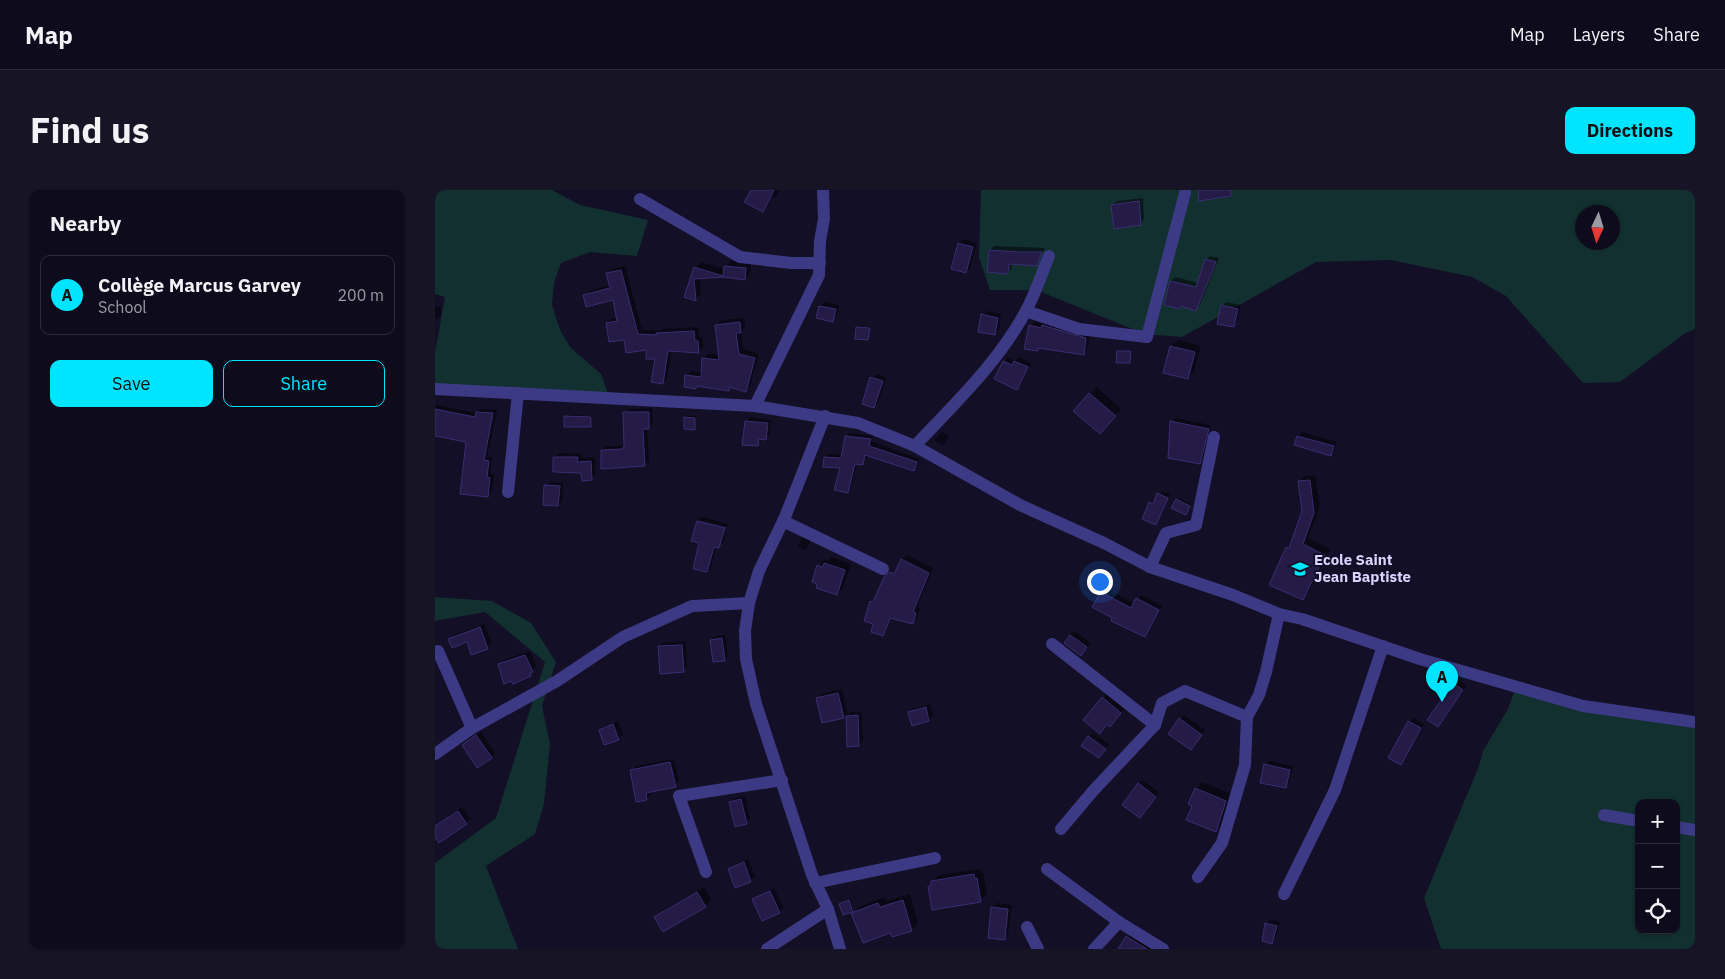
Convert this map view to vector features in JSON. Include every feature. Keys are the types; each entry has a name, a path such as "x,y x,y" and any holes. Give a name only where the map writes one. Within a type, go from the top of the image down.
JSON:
{"street":[{"path":"755,406 812,293 819,275 820,241 824,219 823,190"},
{"path":"1026,311 1079,328 1147,337 1185,193"},
{"path":"640,199 740,257 820,263"},
{"path":"915,446 967,389 1026,311 1049,256"},
{"path":"435,389 755,406 825,416 858,423 915,446 1019,505 1104,543 1149,568 1233,595 1279,614 1302,619 1383,646 1583,706 1695,722"},
{"path":"508,492 518,393"},
{"path":"825,416 783,521 759,571 749,603 745,631 746,659 756,704 815,883 828,909 840,949"},
{"path":"1149,568 1166,533 1196,525 1214,437"},
{"path":"783,521 883,569"},
{"path":"435,754 472,728 557,681 623,637 692,606 749,603"},
{"path":"1198,877 1222,843 1245,765 1247,717 1259,695 1279,614"},
{"path":"1052,644 1155,725"},
{"path":"1284,894 1335,790 1383,646"},
{"path":"438,651 472,728"},
{"path":"1061,829 1093,791 1155,725 1162,703 1185,691 1247,717"},
{"path":"706,872 679,796 782,780"},
{"path":"1604,815 1635,820"},
{"path":"1680,828 1695,830"},
{"path":"815,883 935,858"},
{"path":"1047,869 1119,922 1163,949"},
{"path":"767,949 828,909"},
{"path":"1094,949 1119,922"},
{"path":"1027,927 1038,949"}],"green space":[{"path":"435,190 552,190 580,205 648,220 637,256 590,252 561,263 554,283 552,305 560,330 570,347 601,374 610,399 435,387 435,353 445,297 435,294"},
{"path":"981,190 1695,190 1695,329 1684,334 1620,382 1583,383 1506,296 1472,277 1391,260 1316,262 1182,337 1145,334 1036,290 990,290 979,257"},
{"path":"435,597 492,601 531,623 556,662 542,706 550,744 544,804 535,834 486,866 518,949 435,949 435,863 496,818 545,662 485,612 435,621"},
{"path":"1516,687 1695,722 1695,949 1441,949 1424,898 1479,766 1483,751 1508,709"}],"building":[{"path":"751,190 774,190 763,212 744,202"},
{"path":"1198,190 1231,190 1231,196 1199,201"},
{"path":"1139,201 1141,225 1114,229 1111,205"},
{"path":"958,243 973,247 966,273 951,269"},
{"path":"989,250 1042,252 1037,266 1009,264 1008,274 987,272"},
{"path":"1205,259 1216,262 1196,311 1181,306 1180,309 1164,305 1170,281 1196,287"},
{"path":"724,266 746,268 745,280 723,277 694,279 696,301 684,297 694,267 723,276"},
{"path":"621,270 638,334 656,335 656,333 694,331 695,341 698,341 699,353 668,351 663,384 651,382 655,359 646,359 646,350 626,353 624,340 609,342 606,323 617,321 613,300 586,307 583,295 610,288 606,273"},
{"path":"1221,305 1238,309 1234,327 1217,324"},
{"path":"819,306 836,309 833,322 816,318"},
{"path":"981,314 998,318 995,335 978,332"},
{"path":"740,322 741,333 736,333 739,354 755,358 746,392 729,387 729,391 696,386 696,389 684,387 685,375 701,377 702,358 719,360 715,325"},
{"path":"1029,325 1041,328 1042,325 1086,338 1084,355 1038,348 1038,351 1024,349"},
{"path":"856,327 870,328 868,340 855,339"},
{"path":"1170,346 1195,352 1188,379 1163,373"},
{"path":"1117,351 1131,351 1130,363 1116,363"},
{"path":"1003,361 1012,365 1014,361 1028,367 1017,390 994,379"},
{"path":"870,377 883,381 874,408 862,404"},
{"path":"1089,393 1116,416 1100,434 1073,411"},
{"path":"435,409 475,417 476,412 493,413 484,460 489,461 487,477 490,478 488,497 460,494 466,442 435,436"},
{"path":"623,412 649,412 649,429 643,429 645,466 601,469 601,450 622,449 624,446"},
{"path":"564,416 591,417 591,427 564,427"},
{"path":"684,417 695,418 695,430 684,429"},
{"path":"745,421 768,423 766,440 759,439 758,446 742,445"},
{"path":"1170,421 1209,429 1200,464 1168,458"},
{"path":"845,436 871,439 869,446 917,462 914,471 865,455 863,465 855,464 848,493 834,490 840,468 823,467 824,457 841,458"},
{"path":"1297,436 1334,446 1331,456 1294,445"},
{"path":"553,457 578,457 577,462 591,461 592,480 582,481 581,473 553,472"},
{"path":"1310,480 1314,513 1303,544 1325,555 1303,600 1269,585 1286,547 1289,548 1302,511 1298,481"},
{"path":"544,485 560,486 558,506 543,505"},
{"path":"1157,493 1168,498 1156,525 1142,519 1149,502 1153,504"},
{"path":"1176,499 1190,506 1186,515 1171,508"},
{"path":"697,521 725,528 719,548 714,547 707,572 693,569 699,543 691,541"},
{"path":"901,559 929,573 913,612 916,613 913,624 890,618 883,636 871,632 873,624 864,621 870,601 873,602 884,577 890,572 894,574"},
{"path":"824,563 845,570 837,595 816,588 817,584 812,582 817,565 823,567"},
{"path":"1101,592 1131,608 1136,598 1159,610 1145,637 1111,621 1112,618 1092,607"},
{"path":"480,627 488,649 471,655 467,642 452,648 448,639"},
{"path":"1070,635 1087,647 1081,656 1064,643"},
{"path":"722,638 725,661 713,662 710,640"},
{"path":"682,645 684,672 660,674 658,646"},
{"path":"525,655 533,672 530,673 531,676 513,684 511,681 504,684 498,664"},
{"path":"1453,683 1463,690 1438,727 1427,720"},
{"path":"838,693 844,718 822,723 816,698"},
{"path":"1102,697 1121,713 1110,727 1107,724 1100,734 1083,720"},
{"path":"926,707 929,721 912,726 908,712"},
{"path":"858,715 859,746 847,747 846,716"},
{"path":"1179,718 1202,735 1191,750 1168,734"},
{"path":"1408,721 1421,728 1401,765 1388,758"},
{"path":"613,724 619,740 604,745 599,730"},
{"path":"476,735 492,758 477,768 462,745"},
{"path":"1088,736 1106,749 1099,758 1081,746"},
{"path":"670,762 676,787 646,793 647,800 636,802 630,770"},
{"path":"1264,764 1290,770 1286,788 1260,783"},
{"path":"1138,783 1156,797 1140,818 1122,805"},
{"path":"1195,788 1226,801 1216,832 1186,820 1192,806 1188,804"},
{"path":"741,799 747,824 735,827 729,802"},
{"path":"458,811 467,824 439,843 435,837 435,826"},
{"path":"744,862 751,882 735,888 728,869"},
{"path":"974,874 975,879 977,878 981,902 932,910 928,886 931,886 931,881"},
{"path":"770,891 780,913 762,921 752,899"},
{"path":"697,892 706,907 663,932 654,917"},
{"path":"849,900 853,912 843,915 839,904"},
{"path":"903,900 912,931 892,937 890,933 863,943 851,913 878,903 880,907"},
{"path":"991,907 1008,909 1005,940 988,938"},
{"path":"1265,923 1277,926 1272,944 1262,941"},
{"path":"1126,936 1147,949 1118,949"}],"place":[{"name":"Ecole Saint Jean Baptiste","path":"1300,569"},
{"name":"Collège Marcus Garvey","path":"1442,702"}]}
